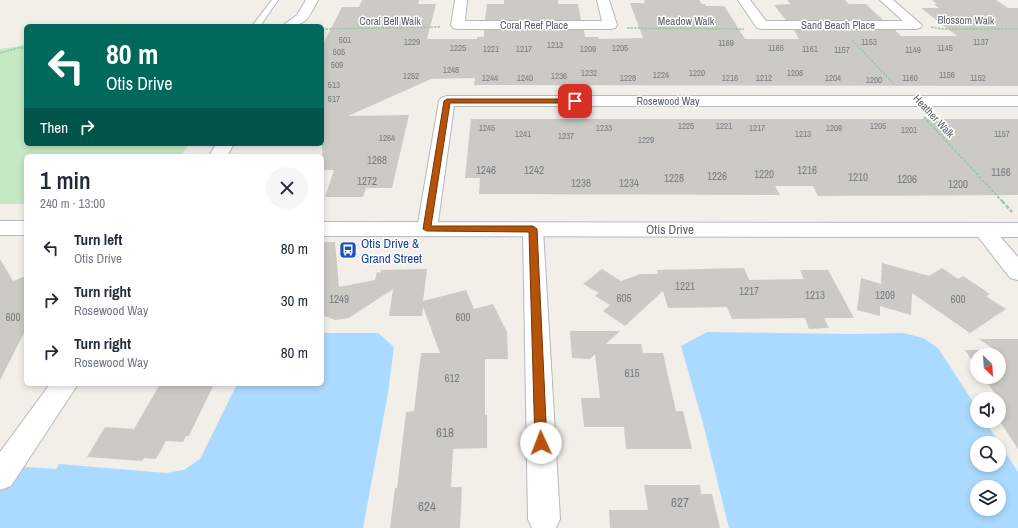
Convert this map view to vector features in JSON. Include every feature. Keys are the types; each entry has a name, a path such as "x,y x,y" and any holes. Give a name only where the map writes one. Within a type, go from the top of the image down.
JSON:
{"street":[{"path":"303,22 312,0"},
{"path":"458,25 461,0"},
{"path":"603,0 610,24"},
{"path":"744,0 762,25"},
{"path":"886,0 915,25"},
{"name":"Coral Reef Place","path":"458,25 610,24"},
{"name":"Sand Beach Place","path":"762,25 915,25"},
{"name":"Rosewood Way","path":"427,229 447,101 1018,102"},
{"name":"Otis Drive","path":"324,229 983,230 1016,222"},
{"path":"0,228 24,228"},
{"path":"533,229 544,520"},
{"path":"983,230 1018,272"},
{"path":"4,471 64,386"}],"lane":[{"path":"257,24 275,0"}],"path":[{"name":"Meadow Walk","path":"610,24 634,29 741,29 762,25"},
{"name":"Coral Bell Walk","path":"324,29 433,29 458,25"},
{"name":"Heather Walk","path":"838,25 910,101 1016,222"},
{"name":"Blossom Walk","path":"915,25 942,29 1018,29"},
{"path":"0,52 24,48"}],"green space":[{"path":"24,45 24,146 188,146 182,154 24,154 24,204 0,204 0,49"}],"water":[{"path":"707,332 852,334 903,333 923,338 938,348 970,397 970,428 990,428 995,436 970,436 970,472 1006,472 1006,453 1018,472 1018,528 729,528 703,423 681,346"},
{"path":"324,333 378,333 394,347 388,393 363,528 0,528 0,465 56,469 59,464 166,473 184,470 200,459 236,386 324,386"}],"building":[{"path":"362,0 419,0 418,4 436,4 427,39 477,39 477,37 484,37 484,30 584,30 585,37 598,37 599,39 643,38 630,3 645,3 644,0 699,0 706,6 725,7 745,39 799,39 794,30 895,30 901,36 957,36 921,8 939,8 932,0 996,0 1008,8 1018,8 1018,86 474,85 475,78 431,79 348,116 409,115 392,188 366,188 363,197 325,197 334,170 324,170 324,154 322,154 322,146 324,146 324,42 342,7 359,7"},
{"path":"504,0 558,0 558,4 578,4 581,20 485,20 487,4 504,4"},
{"path":"787,0 845,0 849,4 866,4 883,20 786,20 774,5 791,4"},
{"path":"471,119 1018,119 1018,195 818,196 813,186 775,186 780,195 479,194 480,178 465,178"},
{"path":"324,242 335,242 339,287 375,280 377,272 380,273 381,270 427,269 423,301 466,290 474,309 493,304 507,332 508,359 485,359 485,415 487,415 487,448 453,449 451,487 462,487 460,528 390,528 395,488 397,488 406,412 414,411 421,353 440,353 423,307 422,316 389,316 393,289 349,318 335,320 324,316"},
{"path":"0,259 13,281 24,277 24,333 0,380"},
{"path":"882,263 929,276 942,268 958,279 963,276 990,294 986,296 1006,309 970,333 912,293 911,315 880,306 880,316 857,310 861,278 881,284"},
{"path":"744,268 749,280 804,279 800,270 828,270 854,318 824,318 829,328 809,329 805,318 732,319 727,307 668,308 663,291 625,326 603,311 610,305 595,296 599,293 583,284 602,269 621,281 641,274 658,274 657,270"},
{"path":"570,331 620,331 606,344 641,344 643,353 663,353 676,411 683,411 692,449 626,449 624,427 584,427 581,398 600,398 595,354 590,359 572,358"},
{"path":"979,339 1018,339 1018,449 1004,428 1006,428 1006,392 994,392 988,384 1006,384 1006,348 992,348"},
{"path":"965,350 970,350 970,358"},
{"path":"159,386 213,386 189,436 186,436 183,442 166,441 156,459 144,458 142,461 87,457 105,427 134,429"},
{"path":"644,485 700,485 701,494 712,494 720,528 610,528 609,510 648,510"}],"place":[{"name":"Otis Drive & Grand Street","path":"348,250"}],"route":[{"path":"541,443 533,229 427,229 447,101 575,101"}]}
